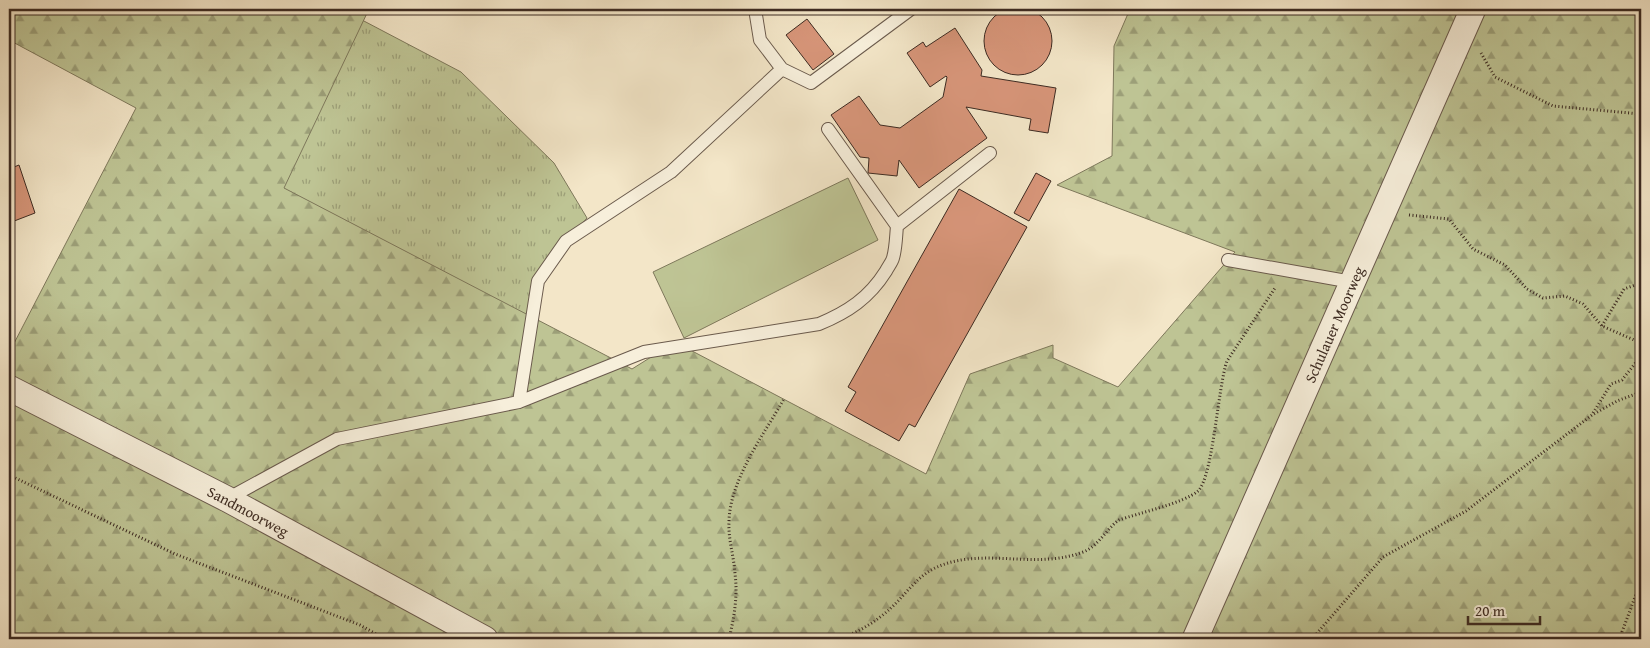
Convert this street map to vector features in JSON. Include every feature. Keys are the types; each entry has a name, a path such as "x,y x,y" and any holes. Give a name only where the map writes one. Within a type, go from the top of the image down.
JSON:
{"street":[{"name":"Schulauer Moorweg","path":"1195,639 1469,17"},
{"name":"Sandmoorweg","path":"9,388 228,499 485,639"}],"lane":[{"path":"755,9 760,40 782,69 811,83 911,9"},
{"path":"519,402 538,281 566,241 671,172 782,69"},
{"path":"228,499 338,439 519,402 644,352 810,326 831,319 861,301 880,280 893,258 897,226 828,128"},
{"path":"897,226 990,153"},
{"path":"1228,260 1352,282"}],"path":[{"path":"1469,17 1495,78 1553,106 1641,114"},
{"path":"1385,207 1412,216 1449,219 1473,249 1505,265 1527,289 1543,298 1566,296 1583,304 1602,326 1641,344"},
{"path":"836,639 852,634 890,609 923,576 934,569 960,560 975,558 1058,559 1084,552 1103,538 1119,520 1174,502 1198,491 1202,485 1210,455 1222,374 1228,361 1288,270"},
{"path":"1602,326 1624,289 1641,282"},
{"path":"1592,415 1611,384 1622,380 1641,356"},
{"path":"1312,639 1383,557 1466,511 1592,415 1617,401 1641,392"},
{"path":"729,639 736,602 735,574 728,519 737,486 751,456 784,399"},
{"path":"9,475 175,554 360,625 385,639"},
{"path":"1623,639 1622,632 1641,582"}],"green space":[{"path":"9,9 369,9 284,188 632,369 675,342 926,474 970,374 1053,345 1053,358 1118,387 1235,252 1057,185 1112,156 1114,46 1130,9 1641,9 1641,639 9,639 9,353 136,108 9,40"},
{"path":"362,20 461,72 554,163 587,218 566,241 538,281 532,318 283,188"},
{"path":"848,178 878,240 684,338 653,272"}],"building":[{"path":"1018,7 1031,10 1042,17 1049,28 1052,41 1049,54 1042,65 1031,72 1018,75 1005,72 994,65 987,54 984,41 987,28 994,17 1005,10"},
{"path":"807,19 834,54 813,70 786,35"},
{"path":"955,28 982,70 981,76 1056,88 1048,133 1029,130 1031,119 966,107 987,138 919,188 899,160 897,176 868,173 869,158 860,157 831,115 859,96 880,125 900,128 943,97 947,77 930,87 907,53 923,42 926,47"},
{"path":"19,165 35,213 9,223 9,169"},
{"path":"1036,173 1051,181 1029,221 1014,213"},
{"path":"959,189 1027,227 915,427 909,424 899,441 845,411 856,392 848,387"}]}
